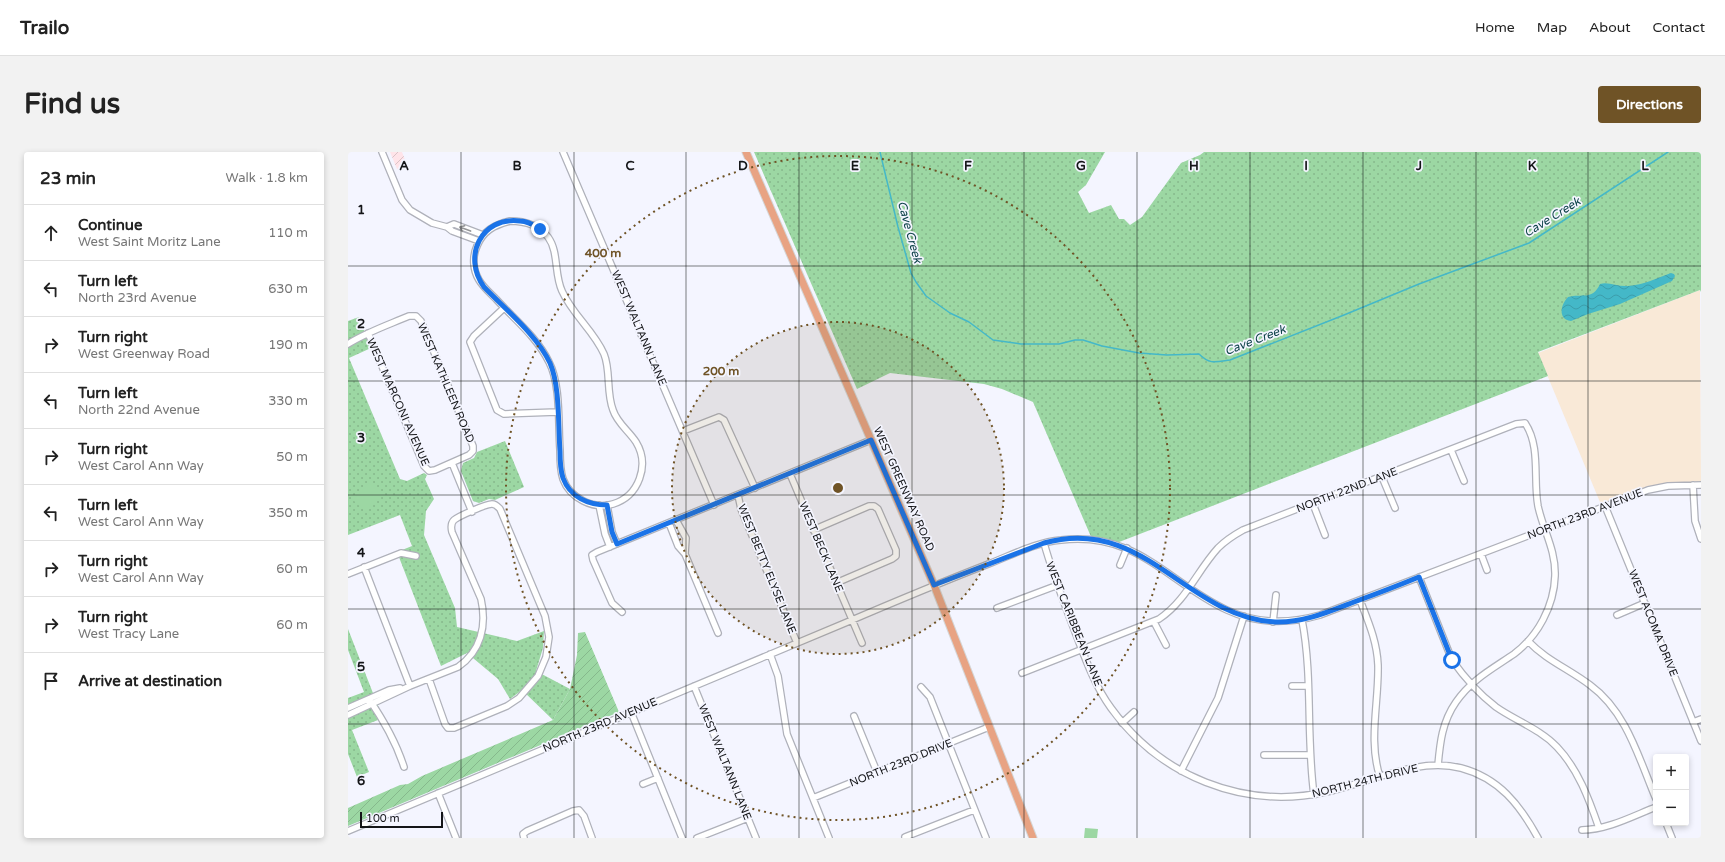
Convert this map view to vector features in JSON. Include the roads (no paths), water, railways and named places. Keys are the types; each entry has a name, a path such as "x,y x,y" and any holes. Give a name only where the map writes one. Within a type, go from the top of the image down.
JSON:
{"main road":[{"name":"WEST GREENWAY ROAD","path":"746,152 934,585 1033,838"}],"street":[{"path":"382,152 406,205 424,219 447,226 452,231 479,241"},
{"name":"WEST WALTANN LANE","path":"563,152 714,505"},
{"path":"510,221 528,223 540,229 547,236 553,247 557,278 562,292 601,347 607,367 609,395 613,411 621,425 635,442 640,453 642,467 638,483 633,491 618,501 603,505 585,502 577,497 563,479 556,382 549,362 533,338 484,287 476,274 474,257 479,241 492,227 510,221"},
{"path":"447,226 454,224 483,235"},
{"path":"504,308 474,336 470,342 474,356 500,413 557,412"},
{"name":"WEST KATHLEEN ROAD","path":"368,333 409,316 416,316 421,321 473,446 473,451 469,455 452,463"},
{"path":"348,344 368,333"},
{"name":"WEST MARCONI AVENUE","path":"368,333 424,466 429,470 435,470 452,463"},
{"name":"WEST BETTY ELYSE LANE","path":"683,431 719,417 724,420 755,488"},
{"name":"NORTH 22ND LANE","path":"1022,673 1154,622 1174,608 1210,557 1219,547 1244,530 1516,424 1525,423 1530,430 1535,454 1537,502 1545,529"},
{"path":"622,612 612,603 592,555 596,552 871,440"},
{"path":"1451,450 1464,482"},
{"path":"452,463 472,512"},
{"name":"WEST BECK LANE","path":"790,474 852,620"},
{"path":"1382,477 1395,508"},
{"path":"1693,485 1695,521 1701,539"},
{"name":"NORTH 23RD AVENUE","path":"348,831 934,585 1044,543 1058,540 1085,538 1103,541 1127,548 1147,559 1216,604 1244,616 1273,622 1302,620 1320,615 1656,488 1701,485"},
{"name":"WEST BETTY ELYSE LANE","path":"738,495 741,509 797,643"},
{"path":"348,715 389,690 410,686 458,667 471,656 478,645 483,629 482,608 480,599 452,532 451,525 454,520 472,512 491,504 496,505 500,509 545,616 549,638 546,658 538,676 525,694 512,703 454,728 448,728 445,724 429,679"},
{"path":"1313,504 1325,535"},
{"path":"603,505 617,544"},
{"path":"603,505 604,527 610,547"},
{"path":"813,530 869,506 874,506 878,509 896,550 896,556 892,560 836,583"},
{"name":"WEST ACOMA DRIVE","path":"1605,506 1701,741"},
{"path":"676,520 686,538 685,554"},
{"path":"669,523 676,542 685,554 718,633"},
{"path":"604,527 610,525"},
{"path":"1438,766 1440,743 1447,717 1455,702 1471,683 1514,654 1528,641 1546,613 1554,589 1555,566 1553,552 1545,529"},
{"path":"676,542 686,538"},
{"name":"WEST CARIBBEAN LANE","path":"1044,543 1082,650 1092,675 1107,702 1122,723 1138,740 1154,754 1181,771"},
{"path":"1120,565 1127,548"},
{"path":"348,574 401,553 416,556"},
{"path":"1481,554 1487,570"},
{"path":"364,567 410,686"},
{"path":"1419,577 1448,652 1460,670 1496,707 1533,729 1557,748 1577,775 1599,828"},
{"path":"997,608 1058,585"},
{"path":"1273,622 1276,595"},
{"path":"1360,600 1372,632 1377,654 1378,679 1374,748 1380,777"},
{"path":"1617,615 1645,603"},
{"path":"1181,771 1214,708 1244,616"},
{"path":"852,620 862,643"},
{"path":"1302,620 1306,645 1310,755 1314,794"},
{"path":"1154,622 1166,646"},
{"path":"1528,641 1547,658 1590,685 1612,705 1627,730 1653,793"},
{"path":"770,654 779,681 787,734 829,838"},
{"name":"WEST WALTANN LANE","path":"694,686 756,838"},
{"path":"1292,686 1308,686"},
{"path":"921,687 930,697 986,838"},
{"path":"348,708 371,701"},
{"path":"371,701 396,743 404,767"},
{"path":"631,712 682,838"},
{"path":"1122,723 1134,712"},
{"path":"854,716 876,772"},
{"path":"1694,722 1701,719"},
{"name":"NORTH 23RD DRIVE","path":"813,798 989,727"},
{"path":"1264,754 1310,755"},
{"name":"NORTH 24TH DRIVE","path":"1181,771 1230,791 1254,795 1292,797 1314,794 1420,767 1438,766 1460,768 1470,771 1500,788 1516,803 1538,838"},
{"path":"643,784 658,778"},
{"path":"438,793 456,838"},
{"path":"1582,830 1599,828 1653,808"},
{"path":"524,836 527,831 579,810 584,816 592,838"},
{"path":"906,837 974,810"},
{"path":"697,838 748,818"},
{"path":"1667,826 1672,838"}],"water":[{"path":"1671,273 1675,276 1672,281 1620,304 1571,321 1567,320 1562,314 1562,307 1568,297 1590,295 1594,293 1600,284 1606,283 1624,286 1634,285"}],"waterway":[{"name":"Cave Creek","path":"880,152 911,273 926,296 950,313 969,322 993,340 1021,344 1059,344 1075,340 1083,340 1102,346 1139,353 1167,355 1199,354 1207,360 1213,362 1230,360 1419,284 1529,243 1668,152"}]}
